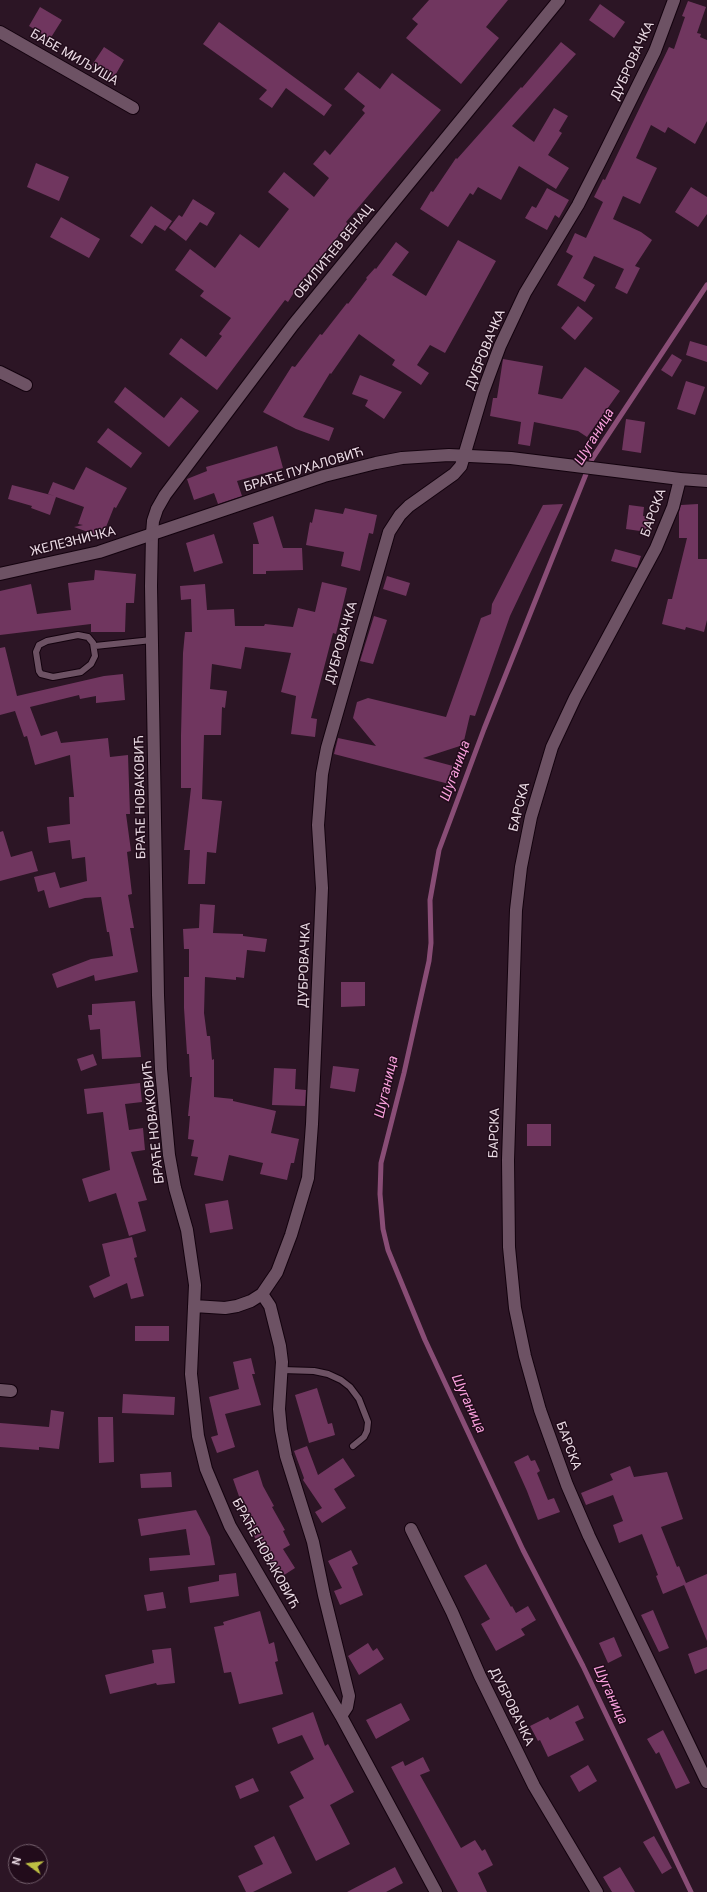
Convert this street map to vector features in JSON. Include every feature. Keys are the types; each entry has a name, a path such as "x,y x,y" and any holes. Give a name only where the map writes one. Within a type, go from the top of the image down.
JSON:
{"street":[{"name":"ОБИЛИЋЕВ ВЕНАЦ","path":"152,534 153,522 157,508 165,496 293,325 559,0"},
{"name":"ДУБРОВАЧКА","path":"194,1306 231,1307 251,1301 262,1294 277,1272 289,1241 308,1178 312,1124 322,888 318,825 319,804 328,748 389,532 400,514 409,506 458,471 464,456 485,385 510,324 525,293 578,205 602,158 655,51 674,0"},
{"name":"БАБЕ МИЉУША","path":"0,32 133,108"},
{"path":"0,372 26,385"},
{"name":"БРАЋЕ ПУХАЛОВИЋ","path":"152,534 332,474 376,462 402,458 464,456 511,458 707,481"},
{"name":"БАРСКА","path":"680,479 673,507 656,548 575,698 552,747 530,823 516,910 508,1160 509,1247 515,1308 525,1356 540,1410 567,1485 707,1782"},
{"name":"ЖЕЛЕЗНИЧКА","path":"0,574 99,552 152,534"},
{"name":"БРАЋЕ НОВАКОВИЋ","path":"152,534 151,586 158,995 161,1069 169,1155 175,1188 188,1230 195,1285 191,1374 198,1436 206,1469 230,1526 341,1716 436,1892"},
{"path":"262,1294 270,1306 273,1314 280,1346 282,1370 279,1409 286,1456 313,1542 329,1616 344,1671 348,1696 347,1707 341,1716"},
{"name":"ДУБРОВАЧКА","path":"411,1529 452,1612 480,1676 534,1786 597,1892"}],"lane":[{"path":"83,635 91,639 95,646 94,660 82,672 53,677 41,674 37,668 36,652 39,645 43,643 83,635"},
{"path":"95,646 152,640"},
{"path":"282,1370 314,1371 328,1374 341,1380 350,1387 359,1400 368,1422 367,1431 364,1437 353,1446"}],"building":[{"path":"429,0 508,0 486,27 499,38 461,84 406,38 418,24 412,19"},
{"path":"688,1 706,7 697,33 701,34 700,37 707,40 707,121 695,144 668,127 665,133 651,125 636,158 657,168 640,204 623,196 613,219 641,232 652,240 635,266 640,268 627,294 615,288 624,269 594,256 583,278 595,285 585,302 557,285 573,256 566,252 575,233 586,238 603,202 594,197 603,179 605,180 669,47 674,49 685,17 682,16"},
{"path":"600,4 625,22 614,38 589,20"},
{"path":"40,7 62,20 50,39 29,26"},
{"path":"219,22 332,105 324,116 286,88 272,108 259,99 267,90 203,44"},
{"path":"561,42 576,54 512,126 534,142 554,108 568,116 559,131 562,133 548,155 569,168 556,189 519,166 501,200 478,187 473,195 470,193 448,227 420,209 431,191 433,192 456,158 457,159 521,87 522,88"},
{"path":"104,47 124,60 113,79 92,65"},
{"path":"358,72 380,89 392,73 441,110 346,222 348,224 300,283 288,302 285,300 217,390 169,354 181,338 206,357 222,336 219,334 231,318 200,296 204,291 175,270 190,249 215,268 240,234 259,248 289,209 268,192 284,172 314,197 329,178 313,164 325,150 330,155 365,113 362,110 365,106 344,89"},
{"path":"36,163 69,177 59,201 27,187"},
{"path":"691,187 707,197 707,214 698,227 675,212"},
{"path":"547,188 569,200 559,218 555,215 547,230 525,218 532,206 536,208"},
{"path":"193,199 215,213 207,226 200,222 186,241 169,228 179,215 182,217"},
{"path":"151,206 172,221 165,231 155,225 142,244 130,236"},
{"path":"61,217 100,239 89,258 50,237"},
{"path":"458,240 496,261 445,353 430,345 417,365 429,373 421,385 392,365 395,360 359,334 331,374 330,373 303,417 334,428 329,441 296,429 263,412 292,366 295,367 320,334 322,335 347,303 348,304 367,279 366,278 375,268 376,269 396,242 409,252 392,275 426,296"},
{"path":"578,306 593,318 575,340 561,328"},
{"path":"690,341 707,346 707,362 686,355"},
{"path":"672,354 682,360 672,377 661,370"},
{"path":"503,359 543,366 538,394 562,399 585,367 620,391 587,437 578,431 534,422 530,446 518,444 521,422 490,416 493,398 497,398"},
{"path":"360,375 402,392 384,419 365,406 368,400 352,394"},
{"path":"686,381 705,387 695,415 677,409"},
{"path":"125,387 164,418 181,397 199,411 169,447 114,402"},
{"path":"626,419 645,422 641,453 622,450"},
{"path":"108,428 142,453 131,468 97,442"},
{"path":"277,446 283,468 237,481 242,496 218,504 214,493 194,500 187,479 207,471 206,467"},
{"path":"86,467 127,488 116,508 114,507 102,537 74,527 83,525 78,524 84,507 56,497 50,515 31,508 32,506 8,499 12,485 55,496 48,494 53,482 74,490"},
{"path":"563,504 510,616 475,716 470,715 463,745 423,758 453,766 449,784 334,754 338,738 376,746 353,718 357,702 368,698 446,717 481,618 491,614 492,604 543,505"},
{"path":"698,504 698,559 707,559 707,620 704,632 686,627 685,630 662,624 668,599 672,599 687,538 679,538 679,512 681,505"},
{"path":"629,505 644,507 643,516 649,517 647,532 626,529"},
{"path":"345,508 377,515 373,534 369,533 360,571 341,566 344,552 306,545 310,522 312,523 315,509 343,514"},
{"path":"273,516 283,548 302,548 303,570 266,571 266,574 253,574 253,544 259,544 253,523"},
{"path":"214,534 223,563 194,572 186,543"},
{"path":"615,549 641,556 637,568 611,561"},
{"path":"95,570 136,574 134,603 126,603 125,632 91,632 91,624 0,635 0,591 31,584 37,614 71,610 68,583 94,580"},
{"path":"387,576 410,583 406,596 383,589"},
{"path":"322,582 347,588 336,634 333,633 311,718 317,719 315,737 291,734 296,696 281,692 291,653 245,647 241,669 212,664 210,689 227,691 225,708 222,707 221,735 204,735 202,799 222,801 216,853 207,852 205,884 188,884 190,850 184,850 191,788 181,788 181,735 185,632 192,632 191,599 181,600 180,586 205,584 207,610 234,609 235,626 264,626 265,624 293,627 298,608 315,612"},
{"path":"374,616 387,620 373,664 360,661"},
{"path":"5,647 17,696 104,676 123,674 125,700 96,703 96,696 80,699 79,695 30,707 41,736 57,731 61,743 108,738 110,757 128,755 130,814 126,814 131,851 127,852 132,894 128,895 134,928 130,928 138,972 95,981 94,975 57,988 52,974 91,959 113,956 101,897 85,898 49,908 44,890 38,892 34,877 55,872 60,888 87,881 85,857 72,859 70,840 49,843 47,827 70,824 69,797 74,797 70,755 35,765 27,736 24,737 15,711 0,715 0,648"},
{"path":"3,831 11,857 32,851 38,871 0,881 0,832"},
{"path":"200,904 215,905 213,933 243,934 243,936 267,939 265,952 247,950 244,978 236,977 236,980 205,977 204,1013 207,1036 210,1036 212,1060 214,1059 214,1097 233,1099 233,1101 276,1111 271,1133 299,1139 294,1163 291,1163 287,1180 260,1174 263,1163 229,1155 223,1181 194,1175 198,1157 191,1156 194,1140 188,1139 190,1116 188,1116 192,1077 190,1077 189,1054 187,1054 184,1008 184,977 189,977 189,949 184,949 183,929 199,928"},
{"path":"341,982 365,982 365,1006 341,1007"},
{"path":"135,1001 141,1057 102,1059 100,1029 90,1030 88,1015 92,1015 92,1004"},
{"path":"93,1054 97,1065 81,1071 77,1059"},
{"path":"333,1066 359,1069 355,1092 330,1088"},
{"path":"274,1068 296,1069 295,1089 306,1090 305,1106 272,1105"},
{"path":"140,1083 142,1102 125,1104 129,1130 143,1128 145,1150 131,1152 147,1200 138,1202 146,1231 129,1236 116,1193 89,1202 82,1179 110,1170 103,1112 87,1114 84,1089"},
{"path":"527,1124 551,1124 551,1146 527,1146"},
{"path":"228,1200 233,1229 210,1233 205,1204"},
{"path":"132,1237 137,1257 134,1258 144,1296 131,1299 127,1283 94,1298 89,1286 110,1276 102,1244"},
{"path":"135,1326 169,1326 169,1341 135,1341"},
{"path":"251,1358 255,1374 252,1374 261,1405 225,1414 235,1447 217,1453 211,1437 218,1435 209,1397 239,1389 233,1362"},
{"path":"317,1388 328,1424 332,1423 335,1435 309,1443 295,1395"},
{"path":"123,1394 175,1397 174,1415 122,1413"},
{"path":"51,1410 64,1412 59,1449 39,1447 39,1450 0,1447 0,1423 49,1427"},
{"path":"98,1417 113,1417 114,1462 99,1463"},
{"path":"307,1446 318,1475 343,1458 355,1476 334,1489 346,1508 322,1523 315,1512 322,1508 303,1480 304,1478 294,1451"},
{"path":"528,1455 531,1461 535,1460 540,1471 537,1473 548,1500 554,1498 560,1512 538,1520 514,1462"},
{"path":"630,1466 634,1477 667,1472 683,1519 661,1527 677,1567 679,1566 686,1583 707,1574 707,1641 684,1585 663,1594 656,1576 658,1575 642,1534 619,1543 613,1525 623,1521 613,1495 586,1505 581,1493 613,1480 610,1474"},
{"path":"258,1470 263,1486 274,1506 272,1507 285,1530 283,1531 290,1545 283,1549 295,1568 281,1577 259,1545 238,1507 242,1505 233,1479"},
{"path":"171,1472 172,1487 141,1488 140,1474"},
{"path":"196,1510 210,1537 215,1565 150,1571 149,1558 190,1555 186,1529 141,1536 138,1519"},
{"path":"351,1550 358,1564 352,1567 363,1595 340,1605 334,1591 342,1588 328,1561"},
{"path":"486,1564 516,1613 528,1606 536,1620 521,1629 525,1635 496,1651 481,1624 490,1619 464,1576"},
{"path":"236,1573 239,1596 190,1603 188,1587 219,1581 219,1575"},
{"path":"163,1592 166,1608 147,1611 144,1595"},
{"path":"653,1610 669,1648 659,1652 641,1615"},
{"path":"260,1611 269,1644 274,1642 278,1661 275,1662 283,1694 239,1704 231,1672 224,1673 214,1627 224,1625 223,1622"},
{"path":"614,1637 622,1656 608,1663 599,1643"},
{"path":"368,1643 373,1651 377,1648 384,1659 359,1675 348,1656"},
{"path":"707,1647 707,1669 695,1674 688,1654"},
{"path":"171,1648 175,1683 157,1685 156,1683 110,1694 105,1675 154,1663 152,1650"},
{"path":"401,1703 410,1720 376,1739 366,1720"},
{"path":"578,1705 584,1718 575,1722 584,1740 548,1757 540,1740 538,1741 530,1726 548,1717 550,1720"},
{"path":"313,1712 325,1746 328,1744 354,1792 330,1805 350,1844 316,1861 289,1806 304,1798 290,1772 314,1759 302,1735 278,1744 272,1728"},
{"path":"663,1730 690,1783 676,1789 659,1752 656,1754 647,1739"},
{"path":"423,1757 430,1771 420,1775 461,1848 475,1840 482,1851 485,1849 493,1865 478,1873 487,1892 458,1892 391,1767 403,1761 405,1766"},
{"path":"588,1765 597,1781 579,1792 570,1776"},
{"path":"253,1778 259,1791 240,1799 235,1786"},
{"path":"274,1836 292,1873 253,1892 246,1892 238,1876 263,1864 254,1846"},
{"path":"654,1836 672,1868 662,1874 643,1842"},
{"path":"395,1867 403,1883 386,1892 347,1892"},
{"path":"620,1867 635,1892 612,1892 603,1877"}],"waterway":[{"name":"Шуганица","path":"691,1892 583,1666 523,1550 425,1340 388,1250 383,1229 380,1194 381,1163 404,1073 429,961 431,943 430,900 439,850 484,729 592,459 707,285"}]}
